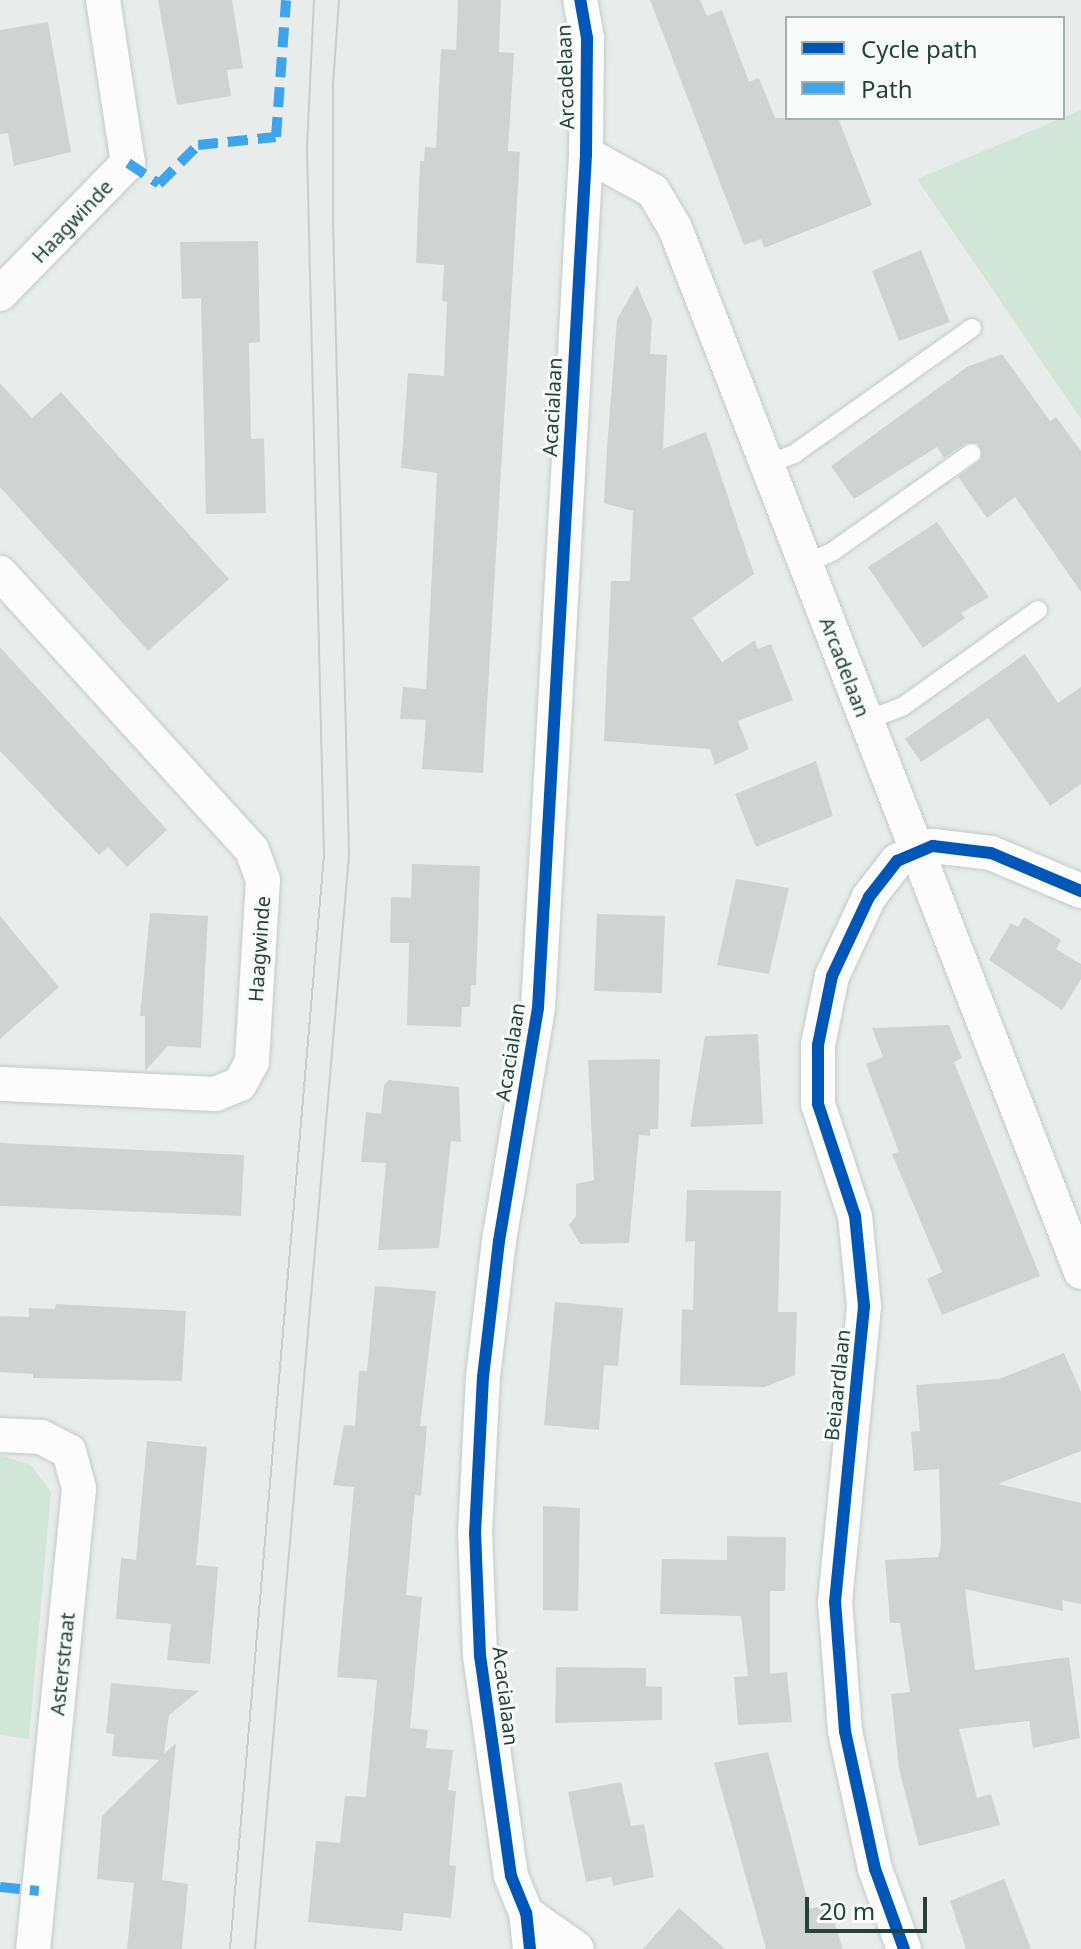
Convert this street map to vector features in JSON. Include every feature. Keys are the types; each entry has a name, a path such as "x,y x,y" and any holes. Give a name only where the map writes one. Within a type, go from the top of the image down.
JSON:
{"street":[{"name":"Haagwinde","path":"0,294 128,163 103,0"},
{"name":"Arcadelaan","path":"580,0 587,38 586,154 653,191 675,228 914,852 1081,1272"},
{"name":"Acacialaan","path":"530,1949 526,1913 511,1876 480,1656 475,1534 483,1377 497,1256 538,1008 586,154"},
{"name":"Haagwinde","path":"0,573 252,850 263,880 252,1062 240,1084 215,1094 0,1084"},
{"path":"914,852 933,846 991,853 1081,891"},
{"name":"Beiaardlaan","path":"904,1949 875,1869 845,1731 835,1602 864,1306 855,1216 818,1104 818,1045 832,976 869,897 897,861 914,852"},
{"name":"Asterstraat","path":"0,1435 41,1437 69,1451 79,1489 33,1949"},
{"path":"526,1913 577,1949"}],"lane":[{"path":"767,464 794,454 972,328"},
{"path":"805,564 832,552 972,453"},
{"path":"865,721 902,707 1038,610"}],"green space":[{"path":"1081,110 1081,419 917,179 1057,120 1065,120 1065,117"},
{"path":"0,1455 31,1465 51,1492 29,1739 0,1735"}],"building":[{"path":"158,0 232,0 243,68 227,70 231,96 177,105"},
{"path":"458,0 501,0 499,52 514,53 508,151 520,152 483,773 422,769 426,720 400,719 403,687 426,689 437,473 401,468 408,373 444,376 447,302 442,301 444,265 416,263 420,161 424,161 425,147 436,148 441,49 456,50"},
{"path":"650,0 700,0 707,16 722,10 749,82 759,78 775,118 839,120 872,205 764,248 761,239 744,245"},
{"path":"48,22 71,152 14,166 8,133 0,134 0,30"},
{"path":"258,241 260,342 249,343 251,439 264,438 266,513 206,514 201,298 182,299 180,242"},
{"path":"921,250 950,322 899,341 872,271"},
{"path":"637,285 652,320 650,354 667,355 663,449 706,432 754,574 692,618 722,662 755,640 758,649 771,644 793,700 738,721 749,749 715,765 710,749 604,741 611,581 630,581 633,511 604,503 607,448 617,319"},
{"path":"1002,354 1050,421 1056,417 1081,451 1081,592 1015,497 987,518 958,477 982,459 978,443 966,443 944,458 937,447 854,499 831,466 967,367"},
{"path":"0,383 32,418 61,392 229,579 148,651 0,487"},
{"path":"937,522 989,597 961,613 965,618 923,648 868,567"},
{"path":"0,647 167,830 127,867 108,847 99,855 0,751"},
{"path":"1025,654 1058,703 1081,687 1081,784 1050,806 988,718 921,762 905,739"},
{"path":"816,761 833,816 756,847 735,794"},
{"path":"412,864 480,866 476,985 471,985 470,1007 462,1007 461,1027 407,1025 409,943 390,943 391,897 411,898"},
{"path":"736,879 789,888 769,974 717,965"},
{"path":"150,913 208,916 201,1048 168,1046 145,1071 145,1016 140,1016"},
{"path":"597,914 665,916 662,993 594,991"},
{"path":"0,916 59,987 0,1039"},
{"path":"1024,917 1061,940 1056,949 1081,964 1081,979 1062,1010 989,960 1011,923 1018,927"},
{"path":"949,1025 962,1058 954,1062 1040,1276 942,1315 927,1279 942,1272 892,1154 899,1152 866,1064 883,1057 872,1028"},
{"path":"758,1034 763,1124 690,1127 705,1036"},
{"path":"660,1059 658,1129 650,1129 650,1136 639,1135 629,1243 580,1244 569,1225 576,1216 576,1184 594,1180 588,1060"},
{"path":"389,1080 459,1087 461,1142 451,1141 439,1248 378,1250 386,1163 361,1162 366,1112 381,1114 384,1085"},
{"path":"0,1143 244,1155 241,1216 0,1206"},
{"path":"687,1190 781,1191 778,1312 797,1312 795,1375 765,1387 680,1385 682,1309 693,1310 695,1241 685,1242"},
{"path":"375,1286 436,1291 420,1426 427,1426 421,1496 415,1495 406,1595 422,1597 410,1728 428,1730 426,1748 453,1750 448,1790 456,1791 449,1865 456,1866 451,1918 404,1913 402,1931 308,1922 316,1841 340,1843 345,1796 366,1797 377,1680 337,1677 354,1487 333,1485 344,1425 355,1426 359,1371 367,1371"},
{"path":"555,1302 623,1308 618,1366 604,1365 599,1430 544,1425"},
{"path":"56,1304 186,1311 182,1381 33,1378 33,1374 0,1372 0,1316 29,1317 29,1308 55,1309"},
{"path":"1064,1353 1081,1392 1081,1451 998,1484 1081,1503 1081,1604 1062,1600 1063,1611 965,1589 975,1670 1069,1657 1080,1738 1033,1748 1029,1721 959,1729 977,1798 991,1794 1000,1825 919,1846 899,1769 891,1694 910,1692 900,1623 890,1623 885,1560 938,1557 941,1544 939,1469 914,1471 911,1432 920,1431 916,1385 999,1379"},
{"path":"147,1441 207,1447 196,1565 218,1567 210,1664 167,1660 171,1624 116,1619 121,1558 136,1560"},
{"path":"543,1506 580,1508 578,1611 543,1610"},
{"path":"727,1536 786,1537 785,1591 770,1591 770,1674 787,1672 792,1722 738,1725 734,1677 748,1676 741,1616 660,1614 662,1559 727,1560"},
{"path":"556,1667 646,1668 646,1686 662,1687 662,1720 555,1723"},
{"path":"111,1683 199,1691 169,1715 164,1754 176,1743 162,1880 188,1884 182,1949 127,1949 134,1883 97,1879 102,1816 159,1760 112,1756 114,1734 106,1733"},
{"path":"768,1752 810,1909 828,1904 843,1949 766,1949 714,1763"},
{"path":"621,1782 631,1826 644,1824 654,1877 613,1886 611,1877 586,1882 568,1792"},
{"path":"1004,1879 1031,1949 966,1949 950,1901"},
{"path":"679,1908 725,1949 643,1949"}],"tram line":[{"path":"230,1949 324,855 307,148 314,0"},
{"path":"255,1949 349,854 333,223 333,84 339,0"}],"marked path":[{"path":"128,163 159,184 198,145 276,137 286,0"},
{"path":"0,1887 39,1891"}],"cycle path":[{"path":"530,1949 526,1913 511,1876 480,1656 475,1534 483,1377 499,1241 538,1008 586,154 587,38 580,0"},
{"path":"904,1949 875,1869 845,1731 835,1602 864,1306 855,1216 818,1104 818,1045 832,976 869,897 897,861 933,846 991,853 1081,891"}]}
